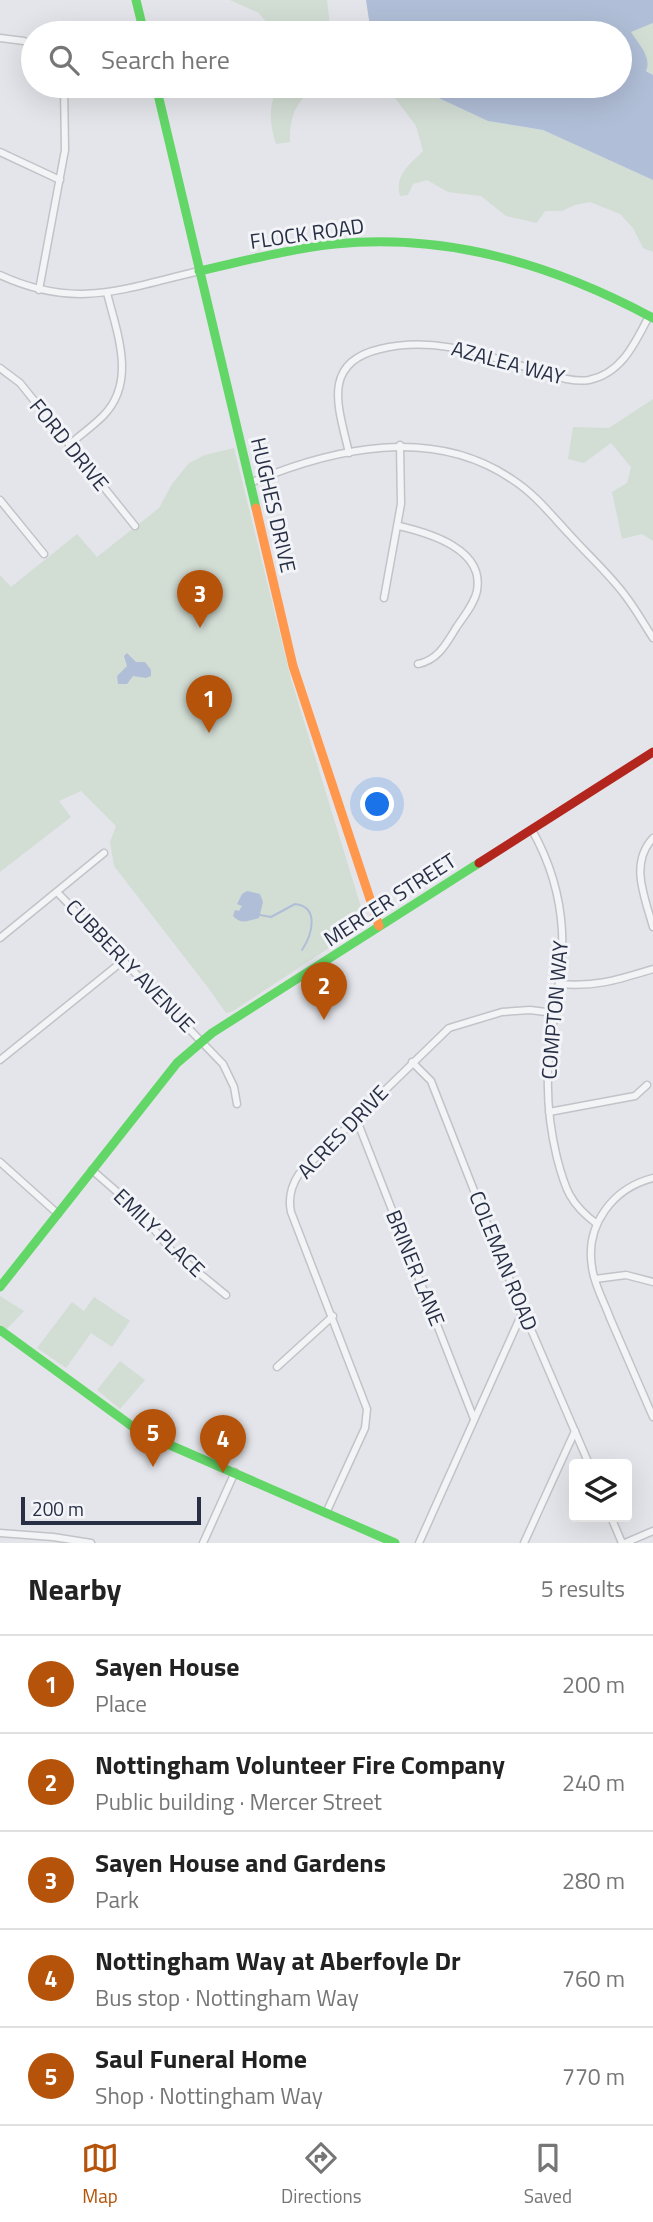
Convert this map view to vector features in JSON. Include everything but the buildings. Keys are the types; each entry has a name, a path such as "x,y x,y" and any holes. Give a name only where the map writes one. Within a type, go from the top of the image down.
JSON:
{"street":[{"path":"136,0 141,21"},
{"path":"0,38 21,42"},
{"path":"39,290 66,136 64,98"},
{"name":"HUGHES DRIVE","path":"159,98 293,666 379,926"},
{"path":"0,152 60,180"},
{"name":"FLOCK ROAD","path":"0,275 39,290 67,295 107,293 290,251 334,244 437,244 497,254 551,269 596,288 651,317"},
{"path":"69,445 110,407 121,379 122,358 107,293"},
{"name":"AZALEA WAY","path":"349,453 337,391 345,368 365,353 408,344 438,345 470,351 561,378 590,379 609,372 623,360 651,317"},
{"name":"FORD DRIVE","path":"0,368 20,383 135,526"},
{"path":"250,482 291,467 349,453 400,445 436,448 466,456 497,469 522,486 623,593 653,638"},
{"path":"384,598 399,526 402,488 400,445"},
{"path":"0,500 44,554"},
{"path":"399,526 431,535 453,546 471,562 477,576 475,598 440,653 428,662 418,664"},
{"name":"MERCER STREET","path":"0,1287 177,1063 202,1040 653,752"},
{"name":"COMPTON WAY","path":"532,830 545,854 557,892 562,931 559,984 547,1076 555,1151 568,1194 579,1210 597,1224"},
{"path":"653,838 642,856 639,873 653,927"},
{"path":"0,938 104,853"},
{"name":"CUBBERLY AVENUE","path":"57,891 223,1064 234,1087 237,1104"},
{"path":"0,1060 124,960"},
{"path":"559,984 607,984 653,970"},
{"name":"ACRES DRIVE","path":"326,1513 365,1428 366,1401 291,1212 289,1196 299,1174 442,1033 456,1025 502,1012 530,1010 554,1013"},
{"name":"COLEMAN ROAD","path":"412,1062 431,1081 523,1311 587,1459"},
{"path":"549,1112 635,1096 647,1085"},
{"name":"BRINER LANE","path":"356,1118 474,1419"},
{"path":"0,1162 58,1214"},
{"name":"EMILY PLACE","path":"92,1170 139,1211 171,1250 226,1295"},
{"path":"653,1178 635,1184 618,1196 604,1211 597,1224 591,1256 594,1279 653,1417"},
{"path":"594,1279 626,1275 653,1282"},
{"path":"419,1543 523,1311"},
{"path":"277,1367 332,1316"},
{"path":"0,1330 140,1432 395,1543"},
{"path":"524,1543 575,1431"},
{"path":"204,1543 235,1472"},
{"path":"613,1522 623,1543 653,1531"},
{"path":"0,1533 61,1537 91,1543"}],"shaded area":[{"path":"230,0 327,0 330,21 265,21 259,13"},
{"path":"653,23 653,75 646,70 632,31"},
{"path":"303,98 295,111 290,142 276,144 271,114 273,99"},
{"path":"395,98 439,98 488,121 543,130 653,180 653,252 643,248 633,228 620,214 590,202 562,211 545,211 537,223 506,216 481,196 448,192 427,180 413,184 408,195 400,196 401,176 423,151 416,126"},
{"path":"653,399 653,541 642,534 622,539 612,492 627,483 631,467 611,443 584,463 568,459 573,427 609,428"},
{"path":"234,448 291,679 365,920 361,927 226,1013 114,866 110,842 116,826 81,791 59,801 71,817 0,872 0,575 11,587 77,534 97,557 159,508 172,484 189,463 205,455"},
{"path":"0,1296 24,1311 7,1329 0,1324"},
{"path":"94,1297 130,1321 112,1347 91,1333 66,1368 37,1348 72,1302 84,1311"},
{"path":"120,1361 145,1380 120,1409 97,1390"}],"water":[{"path":"366,0 653,0 653,23 632,32 632,21 369,20"},
{"path":"632,34 646,55 646,71 653,75 653,180 543,130 488,121 439,98 632,98"},
{"path":"127,653 136,662 145,662 151,670 151,676 133,676 127,684 118,684 117,676 127,666 124,656"},
{"path":"247,891 260,894 263,902 259,918 242,921 233,916 235,910 239,911 242,906 237,904 242,894"}],"waterway":[{"path":"260,915 271,917 295,904 308,910 311,930 302,950"}],"traffic: fast":[{"path":"136,0 141,21"},
{"path":"159,98 256,508"},
{"path":"199,271 335,244 419,243 500,257 539,268 616,299 653,318"},
{"path":"0,1287 177,1063 212,1033 479,863"},
{"path":"0,1330 140,1432 395,1543"}],"traffic: slow":[{"path":"256,508 293,666 379,926"}],"traffic: jam":[{"path":"479,863 653,752"}],"place":[{"name":"Sayen House and Gardens","path":"200,628"},
{"name":"Sayen House","path":"209,733"},
{"name":"Nottingham Volunteer Fire Company","path":"324,1020"},
{"name":"Saul Funeral Home","path":"153,1467"},
{"name":"Nottingham Way at Aberfoyle Dr","path":"223,1473"}]}
